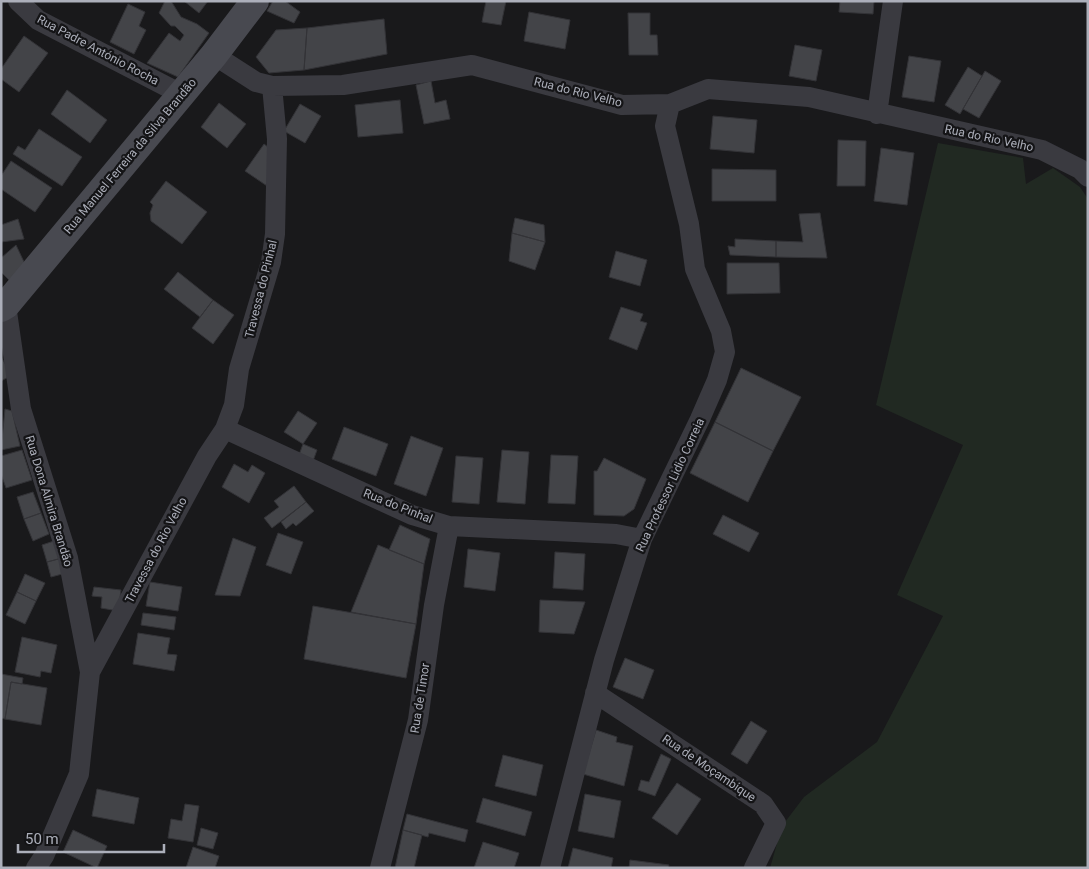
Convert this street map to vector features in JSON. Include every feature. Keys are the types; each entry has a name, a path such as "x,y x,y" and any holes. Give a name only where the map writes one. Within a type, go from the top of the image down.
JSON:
{"main road":[{"name":"Rua Manuel Ferreira da Silva Brandão","path":"3,307 214,55 255,1"}],"street":[{"name":"Rua Padre António Rocha","path":"18,1 38,20 181,94"},
{"path":"877,114 893,1"},
{"name":"Rua do Rio Velho","path":"214,55 256,82 272,86 343,85 472,65 622,105 670,104 708,89 808,98 1042,150 1080,169 1088,177"},
{"name":"Travessa do Pinhal","path":"225,429 234,405 239,369 271,262 275,234 277,139 272,86"},
{"name":"Rua Professor Lidio Correia","path":"550,868 604,660 642,539 700,419 717,380 724,352 721,331 694,269 689,224 665,126 670,104"},
{"name":"Rua Dona Almira Brandão","path":"3,307 21,409 68,558 90,672 79,774 44,856 36,868"},
{"name":"Rua do Pinhal","path":"225,429 412,515 449,526 616,534 642,539"},
{"name":"Travessa do Rio Velho","path":"90,672 207,456 225,429"},
{"name":"Rua de Timor","path":"380,868 418,720 434,605 449,526"},
{"name":"Rua de Moçambique","path":"595,693 763,804 776,823 754,868"}],"shaded area":[{"path":"938,143 1023,158 1026,184 1053,168 1080,187 1088,199 1088,868 770,868 782,826 804,797 877,742 943,616 897,595 963,445 876,405"}],"building":[{"path":"165,1 171,1 181,17 197,24 209,33 178,77 147,63 169,33 180,41 184,35 175,26 171,26 159,13"},
{"path":"184,1 208,1 199,13"},
{"path":"273,1 285,1 300,12 294,23 267,11"},
{"path":"486,1 506,1 501,25 482,22"},
{"path":"840,1 874,1 873,14 839,12"},
{"path":"128,4 145,12 139,26 146,30 134,54 110,42"},
{"path":"529,12 570,20 565,49 524,41"},
{"path":"628,13 650,13 650,35 657,35 658,55 629,55"},
{"path":"384,19 387,54 304,70 307,28"},
{"path":"307,28 304,70 269,73 256,57 276,30"},
{"path":"24,36 48,53 19,92 1,79 1,69"},
{"path":"795,45 822,50 816,81 789,76"},
{"path":"909,56 941,61 934,102 902,97"},
{"path":"968,67 982,76 960,114 945,105"},
{"path":"985,71 1001,81 979,118 963,109"},
{"path":"431,81 435,103 446,100 450,119 424,124 416,85"},
{"path":"67,90 107,120 90,143 51,114"},
{"path":"400,100 403,133 358,137 355,105"},
{"path":"219,103 246,124 227,148 201,127"},
{"path":"300,104 321,116 305,143 284,131"},
{"path":"713,116 757,120 754,153 710,149"},
{"path":"39,129 82,157 62,186 13,154 18,146 25,150"},
{"path":"838,140 866,141 865,186 837,186"},
{"path":"264,144 272,150 270,188 245,171"},
{"path":"881,148 914,153 907,205 874,201"},
{"path":"11,161 52,188 35,212 1,189 1,176"},
{"path":"712,169 776,170 776,201 712,201"},
{"path":"166,181 207,212 182,244 151,221 150,213 153,205 150,202"},
{"path":"820,213 827,258 776,257 776,241 803,242 799,214"},
{"path":"515,218 544,225 545,242 512,233"},
{"path":"18,219 24,239 1,242 1,225"},
{"path":"512,233 545,242 535,270 509,261"},
{"path":"735,239 776,241 776,257 730,255 728,246 735,247"},
{"path":"16,245 25,264 9,280 1,272 1,258"},
{"path":"616,251 647,260 640,286 609,277"},
{"path":"727,263 779,263 780,293 727,294"},
{"path":"178,272 213,300 200,317 164,289"},
{"path":"213,300 234,315 213,344 192,328"},
{"path":"621,307 643,314 640,321 647,323 637,350 609,339"},
{"path":"1,357 12,375 1,381"},
{"path":"741,368 801,397 773,451 715,422"},
{"path":"5,409 12,411 20,446 1,450"},
{"path":"298,411 317,423 303,444 284,432"},
{"path":"715,422 773,451 748,502 690,473"},
{"path":"344,427 388,444 376,476 332,459"},
{"path":"411,436 443,448 426,496 394,484"},
{"path":"303,444 317,450 313,461 299,455"},
{"path":"22,450 32,480 6,488 1,474 1,456"},
{"path":"502,450 529,452 525,504 497,502"},
{"path":"551,455 578,456 575,504 548,503"},
{"path":"456,456 483,458 479,504 452,502"},
{"path":"604,458 646,479 634,509 624,516 594,515 594,471 597,471"},
{"path":"234,464 248,472 252,465 265,473 249,503 222,487"},
{"path":"294,486 306,502 272,528 264,518 279,507 274,501"},
{"path":"33,492 41,513 24,519 17,497"},
{"path":"306,502 314,511 296,526 293,523 286,529 281,522"},
{"path":"41,513 49,534 33,541 24,519"},
{"path":"723,515 759,533 749,552 713,534"},
{"path":"400,525 430,539 424,564 389,550"},
{"path":"278,533 303,542 291,574 266,565"},
{"path":"233,538 256,547 240,596 215,595"},
{"path":"57,540 62,558 47,562 42,545"},
{"path":"378,545 424,564 416,624 351,612"},
{"path":"468,549 500,553 495,591 464,587"},
{"path":"555,552 585,554 583,590 553,588"},
{"path":"62,558 66,573 51,577 47,562"},
{"path":"25,574 45,583 36,601 17,592"},
{"path":"150,582 182,587 178,611 146,606"},
{"path":"94,587 121,590 118,611 101,608 102,597 92,596"},
{"path":"17,592 36,601 25,624 6,615"},
{"path":"540,600 585,602 574,634 539,632"},
{"path":"313,606 416,624 406,678 304,659"},
{"path":"143,613 176,617 174,630 141,625"},
{"path":"138,633 170,638 167,654 177,655 174,671 133,664"},
{"path":"22,637 57,645 51,673 41,671 40,677 15,672"},
{"path":"625,658 654,670 643,699 613,687"},
{"path":"1,674 23,678 22,684 11,682 5,719 1,718"},
{"path":"11,682 47,688 41,725 5,719"},
{"path":"751,721 767,731 747,764 731,754"},
{"path":"596,730 617,737 616,742 633,746 624,786 583,774"},
{"path":"661,754 671,759 655,796 638,790 641,780 649,782"},
{"path":"503,755 543,765 536,796 495,786"},
{"path":"677,783 701,799 677,835 652,818"},
{"path":"97,789 139,798 134,824 92,816"},
{"path":"585,794 621,801 614,838 578,831"},
{"path":"483,798 532,812 525,836 476,822"},
{"path":"185,804 199,806 193,842 168,838 171,819 182,821"},
{"path":"407,814 468,830 465,842 429,833 428,837 403,830"},
{"path":"201,828 218,833 213,849 197,845"},
{"path":"73,830 107,846 97,868 63,852"},
{"path":"403,830 422,835 414,868 395,868"},
{"path":"483,842 519,853 514,868 474,868"},
{"path":"193,847 219,856 215,868 186,868"},
{"path":"573,848 613,858 611,868 568,868"},
{"path":"630,860 669,865 668,868 629,868"}]}
